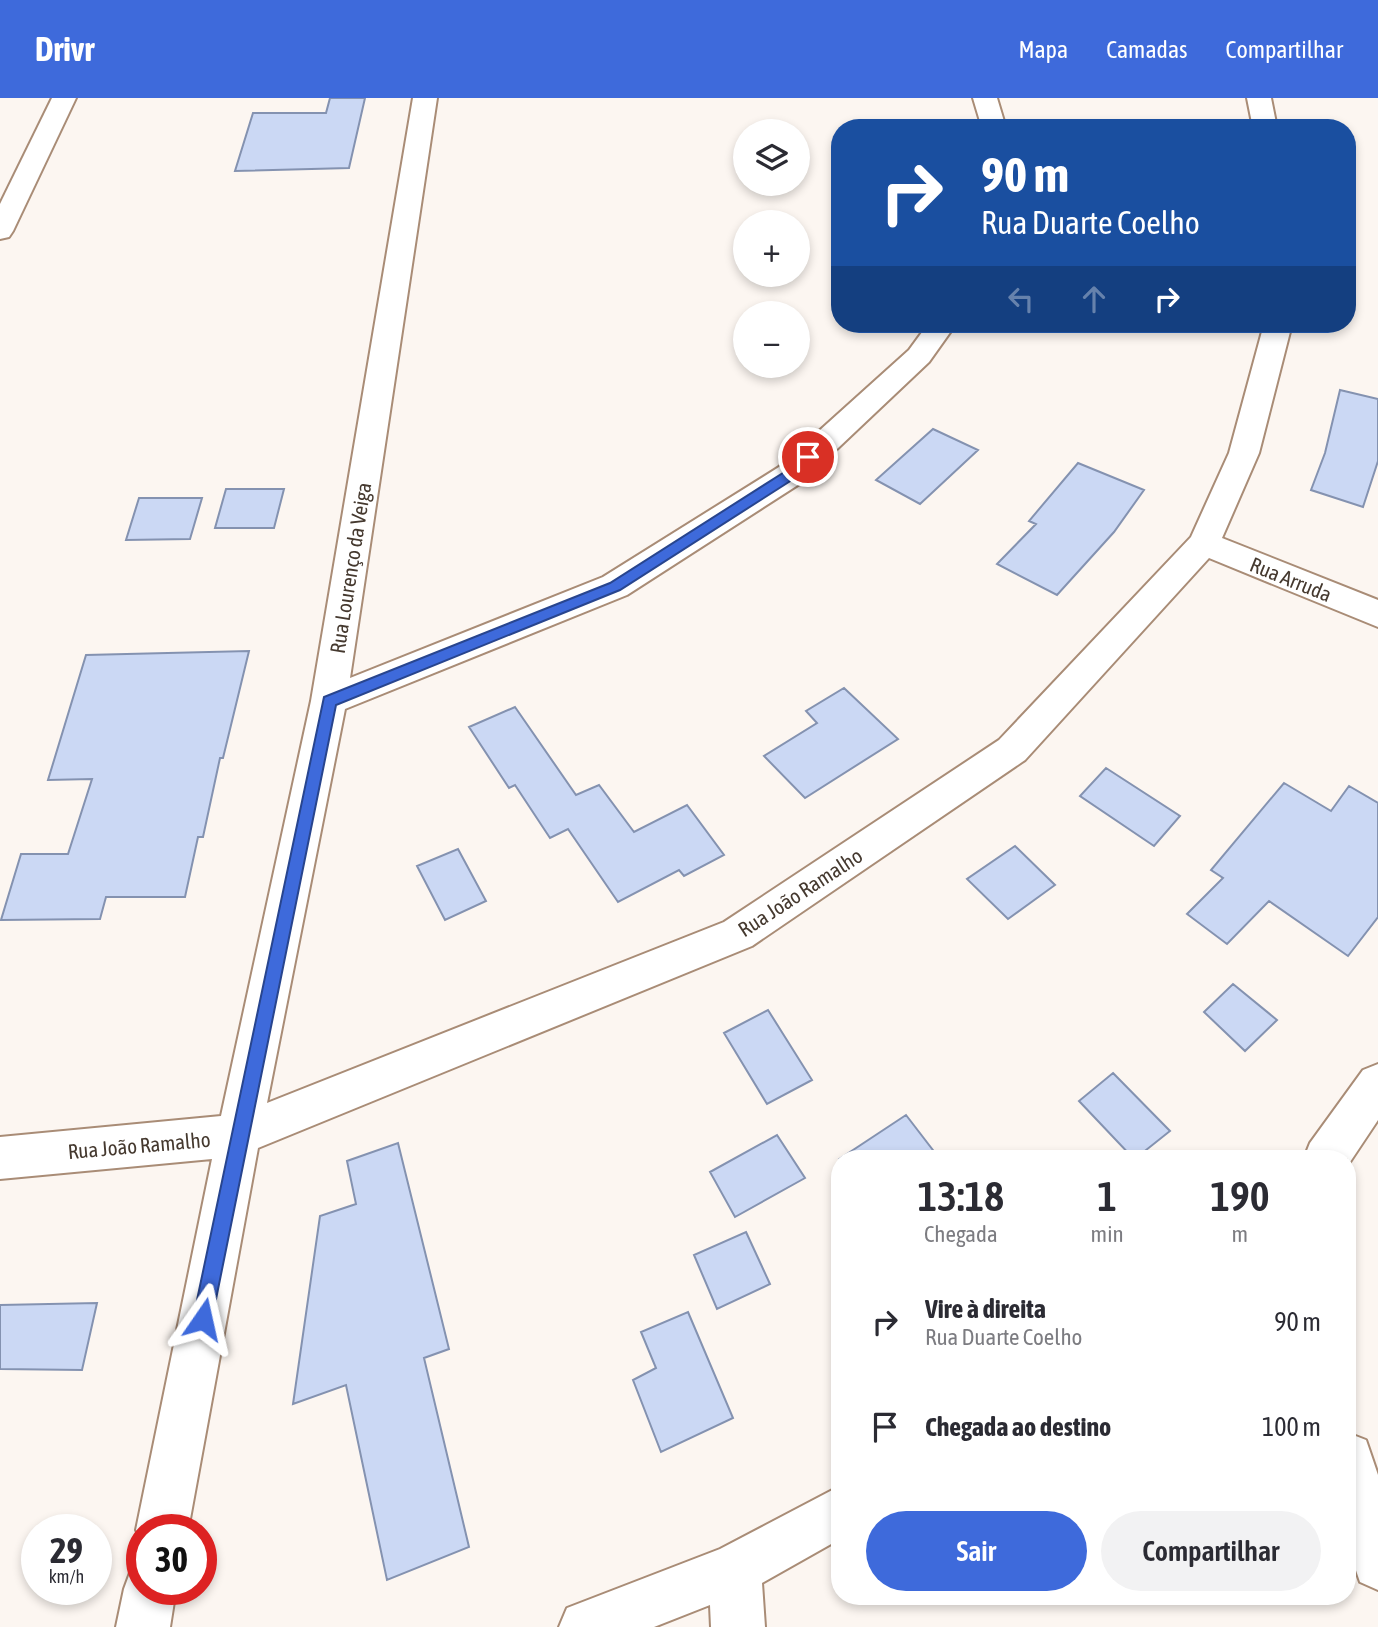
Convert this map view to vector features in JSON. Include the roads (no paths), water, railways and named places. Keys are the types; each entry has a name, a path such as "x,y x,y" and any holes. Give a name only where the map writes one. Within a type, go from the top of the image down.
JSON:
{"street":[{"path":"0,231 64,98"},
{"name":"Rua Lourenço da Veiga","path":"165,1514 239,1135 330,701 425,98"},
{"path":"985,98 991,119"},
{"path":"1259,98 1263,119"},
{"path":"330,701 615,586 790,475 919,356 936,333"},
{"name":"Rua João Ramalho","path":"0,1158 239,1135 738,934 1012,750 1204,543 1244,453 1276,333"},
{"name":"Rua Arruda","path":"1204,543 1378,614"},
{"path":"1332,1150 1378,1084"},
{"path":"1356,1486 1378,1564"},
{"path":"586,1627 735,1569 831,1516"},
{"path":"735,1569 738,1627"},
{"path":"143,1627 147,1605"}]}
